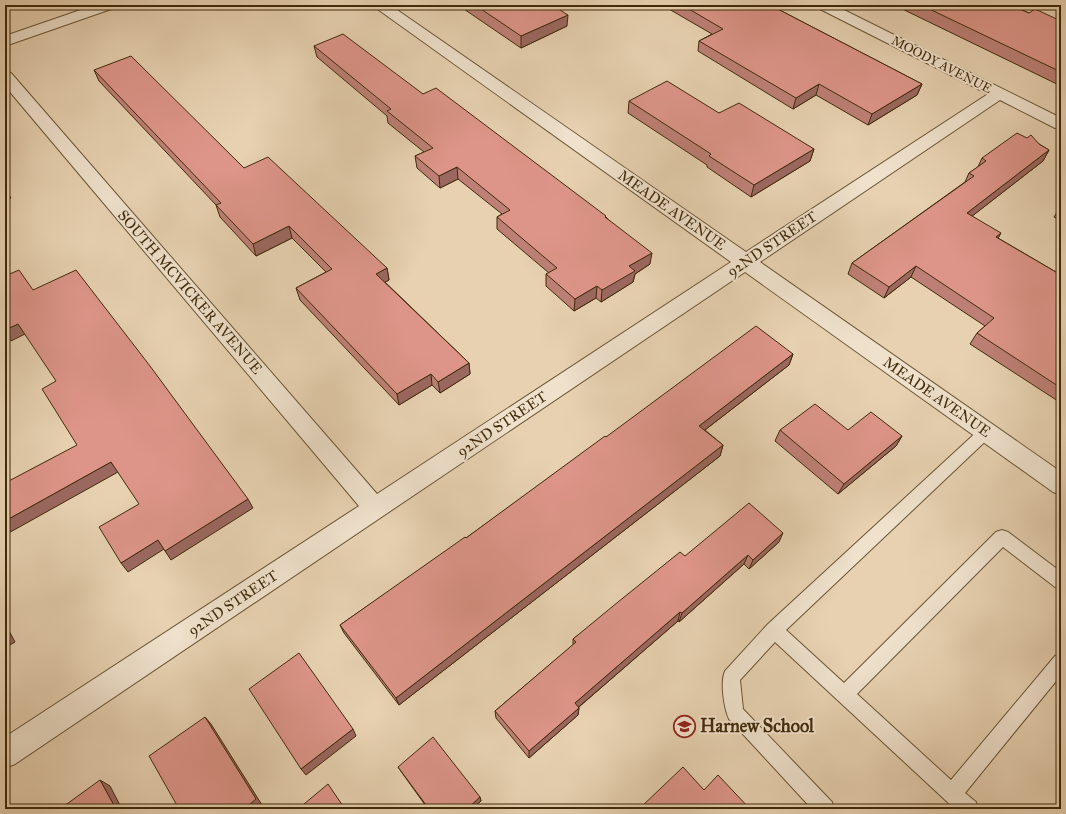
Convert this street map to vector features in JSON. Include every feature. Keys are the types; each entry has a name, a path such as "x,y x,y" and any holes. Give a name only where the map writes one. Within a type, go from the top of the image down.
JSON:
{"street":[{"path":"5,41 109,5"},
{"name":"MEADE AVENUE","path":"381,5 1061,485"},
{"name":"MOODY AVENUE","path":"824,5 1061,124"},
{"name":"SOUTH MCVICKER AVENUE","path":"5,76 375,508"},
{"name":"92ND STREET","path":"5,754 1000,93"}],"lane":[{"path":"825,809 734,713 731,676 774,630 986,432"},
{"path":"844,695 1002,537 1061,582"},
{"path":"774,630 969,809"},
{"path":"952,794 1061,662"}],"building":[{"path":"475,5 552,5 568,15 521,36"},
{"path":"682,5 770,5 922,84 872,114 819,84 796,98 699,41 723,29"},
{"path":"921,5 1010,5 1029,13 1035,9 1061,21 1061,72"},
{"path":"343,34 423,94 436,88 606,216 605,217 652,253 629,266 635,271 602,290 597,286 575,299 546,274 557,268 497,217 510,210 457,167 439,176 415,156 433,148 387,111 391,109 314,46"},
{"path":"131,56 244,168 268,157 387,268 376,274 469,363 438,382 431,374 397,394 296,288 332,269 289,226 253,244 216,205 221,203 94,70"},
{"path":"667,81 719,113 739,103 814,149 754,185 709,156 711,154 629,101"},
{"path":"1017,133 1027,138 1031,135 1039,144 1049,150 967,213 1001,233 996,237 1061,275 1061,388 977,333 994,318 916,266 889,287 852,263 974,176 969,173 986,161 982,158"},
{"path":"19,270 33,290 76,270 150,366 248,499 165,551 158,540 121,563 99,527 139,504 111,462 5,521 5,483 77,445 42,389 56,381 18,324 5,330 5,276"},
{"path":"756,326 793,354 699,426 723,445 396,698 340,625 465,537 466,538"},
{"path":"815,404 848,430 871,412 902,436 844,484 780,430"},
{"path":"749,503 783,533 753,560 748,555 682,613 680,612 575,703 579,708 529,751 495,711 576,642 573,639 618,602 680,552 685,556"},
{"path":"299,653 353,729 301,769 249,689"},
{"path":"205,717 256,799 244,809 179,809 149,756"},
{"path":"433,737 480,797 467,809 429,809 398,767"},
{"path":"683,767 704,790 718,775 750,809 639,809"},
{"path":"100,780 116,809 60,809"},
{"path":"328,784 345,809 298,809"}],"place":[{"name":"Harnew School","path":"684,726"}]}
